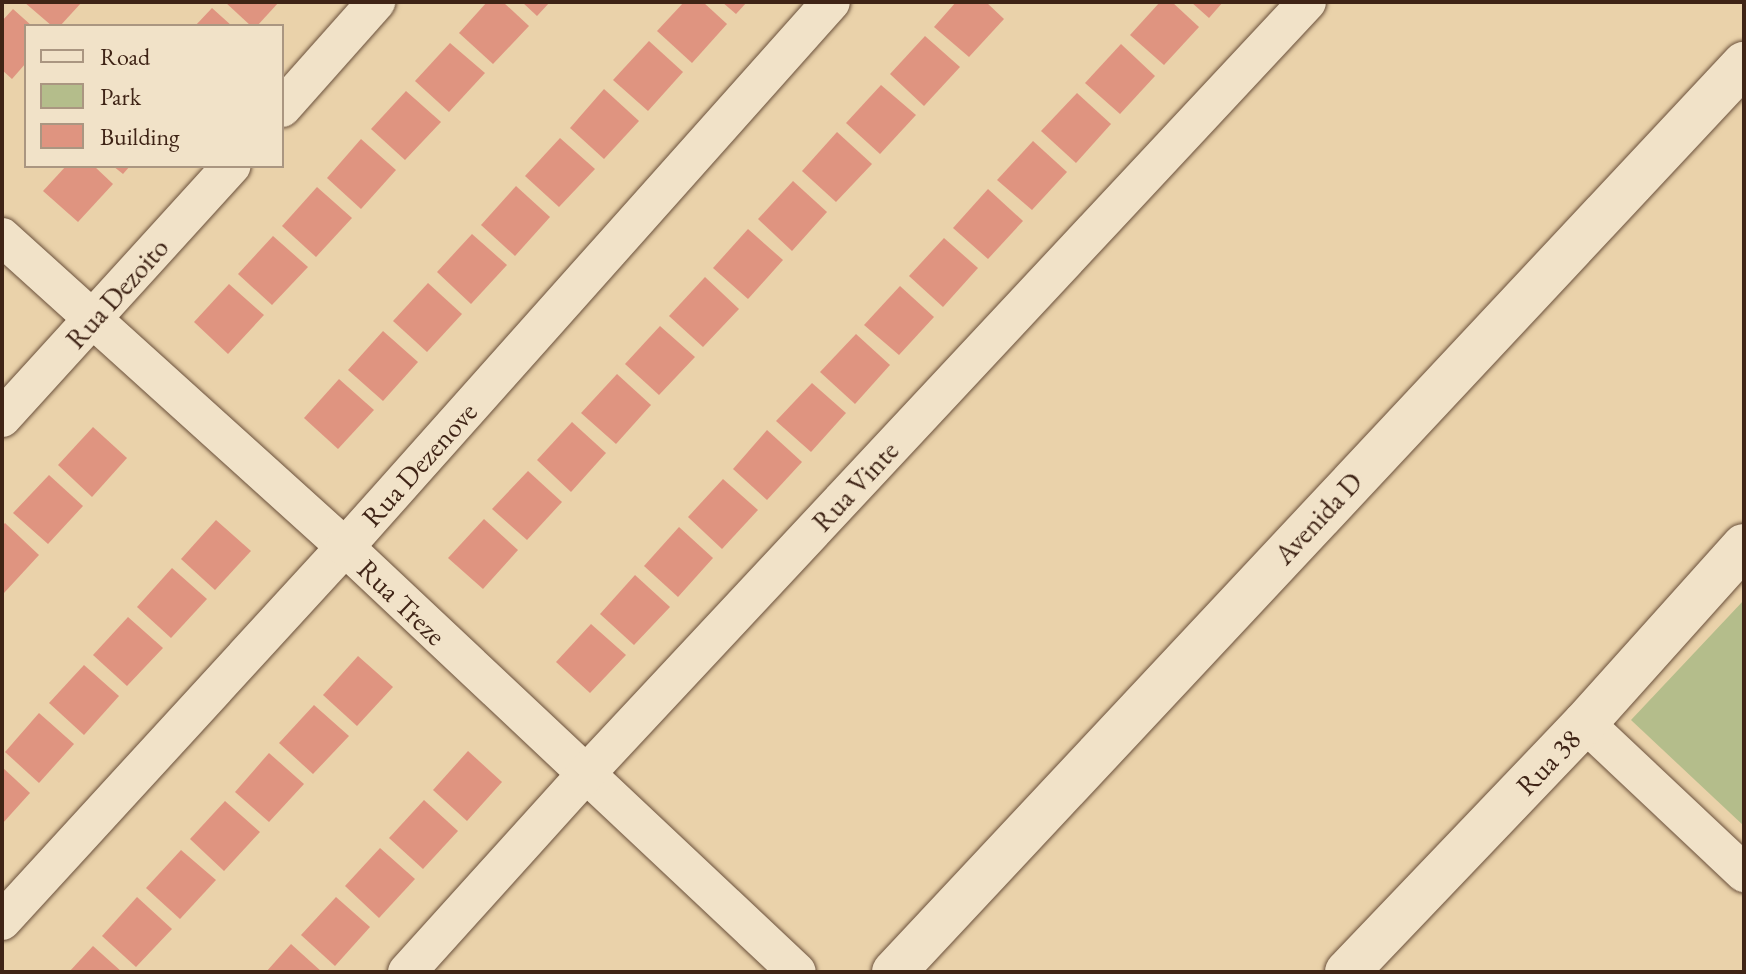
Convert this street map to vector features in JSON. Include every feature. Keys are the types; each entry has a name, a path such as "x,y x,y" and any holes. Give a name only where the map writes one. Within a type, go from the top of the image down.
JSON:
{"street":[{"path":"284,106 376,2"},
{"name":"Rua Dezenove","path":"2,921 345,547 831,2"},
{"name":"Rua Vinte","path":"407,972 584,776 1307,2"},
{"name":"Avenida D","path":"894,972 1744,64"},
{"name":"Rua Dezoito","path":"2,418 229,168"},
{"name":"Rua Treze","path":"2,237 345,547 584,776 797,972"},
{"name":"Rua 38","path":"1347,972 1585,723 1744,546"},
{"path":"1585,723 1744,873"}],"green space":[{"path":"1744,600 1744,826 1631,720"}],"building":[{"path":"24,2 82,2 62,24 50,24"},
{"path":"225,2 279,2 259,24 249,24"},
{"path":"487,2 503,2 529,26 493,64 459,33"},
{"path":"522,2 550,2 537,16"},
{"path":"684,2 703,2 727,24 692,63 657,31"},
{"path":"722,2 747,2 736,14"},
{"path":"956,2 986,2 1004,19 969,57 934,27"},
{"path":"1160,2 1172,2 1199,27 1164,65 1130,35"},
{"path":"1191,2 1223,2 1209,18"},
{"path":"212,8 230,24 197,24"},
{"path":"13,9 30,24 24,24 24,65 12,79 2,70 2,21"},
{"path":"925,36 960,67 924,106 890,74"},
{"path":"649,41 683,72 648,111 613,80"},
{"path":"450,43 485,73 449,112 415,81"},
{"path":"1121,44 1155,76 1120,114 1085,83"},
{"path":"881,85 916,115 880,154 846,123"},
{"path":"604,89 639,121 604,159 570,128"},
{"path":"406,91 441,122 405,160 371,129"},
{"path":"1077,93 1111,124 1076,163 1041,131"},
{"path":"837,132 872,164 836,202 802,171"},
{"path":"560,138 595,169 559,207 525,176"},
{"path":"361,139 396,170 361,209 327,178"},
{"path":"1033,141 1067,172 1032,210 997,180"},
{"path":"64,168 96,168 113,184 78,222 43,191"},
{"path":"793,181 827,212 792,251 758,219"},
{"path":"516,186 550,217 515,256 481,225"},
{"path":"317,187 352,218 316,257 282,226"},
{"path":"988,189 1023,221 988,259 953,228"},
{"path":"748,229 783,260 748,299 713,268"},
{"path":"472,234 507,265 471,304 437,272"},
{"path":"273,236 308,267 272,305 238,274"},
{"path":"944,238 978,268 943,307 909,276"},
{"path":"705,277 739,309 703,347 669,316"},
{"path":"428,283 462,314 427,352 393,321"},
{"path":"229,284 264,315 228,354 194,322"},
{"path":"900,286 934,317 899,355 864,325"},
{"path":"660,326 695,357 659,395 625,364"},
{"path":"383,331 418,362 383,401 348,370"},
{"path":"856,334 890,365 855,404 820,372"},
{"path":"617,374 651,405 616,444 581,413"},
{"path":"339,379 374,410 338,449 304,418"},
{"path":"812,383 846,413 811,452 776,421"},
{"path":"572,422 606,453 571,492 537,460"},
{"path":"93,427 127,458 92,497 58,465"},
{"path":"767,430 802,462 767,500 733,469"},
{"path":"528,471 562,502 527,540 492,509"},
{"path":"49,475 83,506 48,544 13,513"},
{"path":"723,479 758,510 722,549 688,517"},
{"path":"484,519 518,550 483,589 448,558"},
{"path":"216,520 251,551 215,590 181,559"},
{"path":"5,523 39,555 4,593 2,526"},
{"path":"679,527 713,558 678,597 644,566"},
{"path":"172,568 207,599 171,638 137,607"},
{"path":"635,575 670,607 634,645 600,614"},
{"path":"128,617 163,648 127,686 93,655"},
{"path":"591,624 626,655 590,693 556,662"},
{"path":"358,656 393,687 357,726 323,695"},
{"path":"84,665 119,696 84,735 49,703"},
{"path":"314,705 349,736 313,774 279,743"},
{"path":"39,713 74,744 39,783 5,752"},
{"path":"468,751 502,782 467,821 433,790"},
{"path":"269,753 304,784 269,822 235,792"},
{"path":"2,767 30,793 2,824"},
{"path":"424,800 458,831 423,869 389,838"},
{"path":"225,801 260,832 224,871 190,839"},
{"path":"380,848 415,879 379,918 345,886"},
{"path":"181,850 216,880 180,919 146,888"},
{"path":"137,897 172,929 136,967 102,936"},
{"path":"336,897 370,927 335,966 301,935"},
{"path":"291,944 322,972 266,972"},
{"path":"93,946 122,972 69,972"}]}
